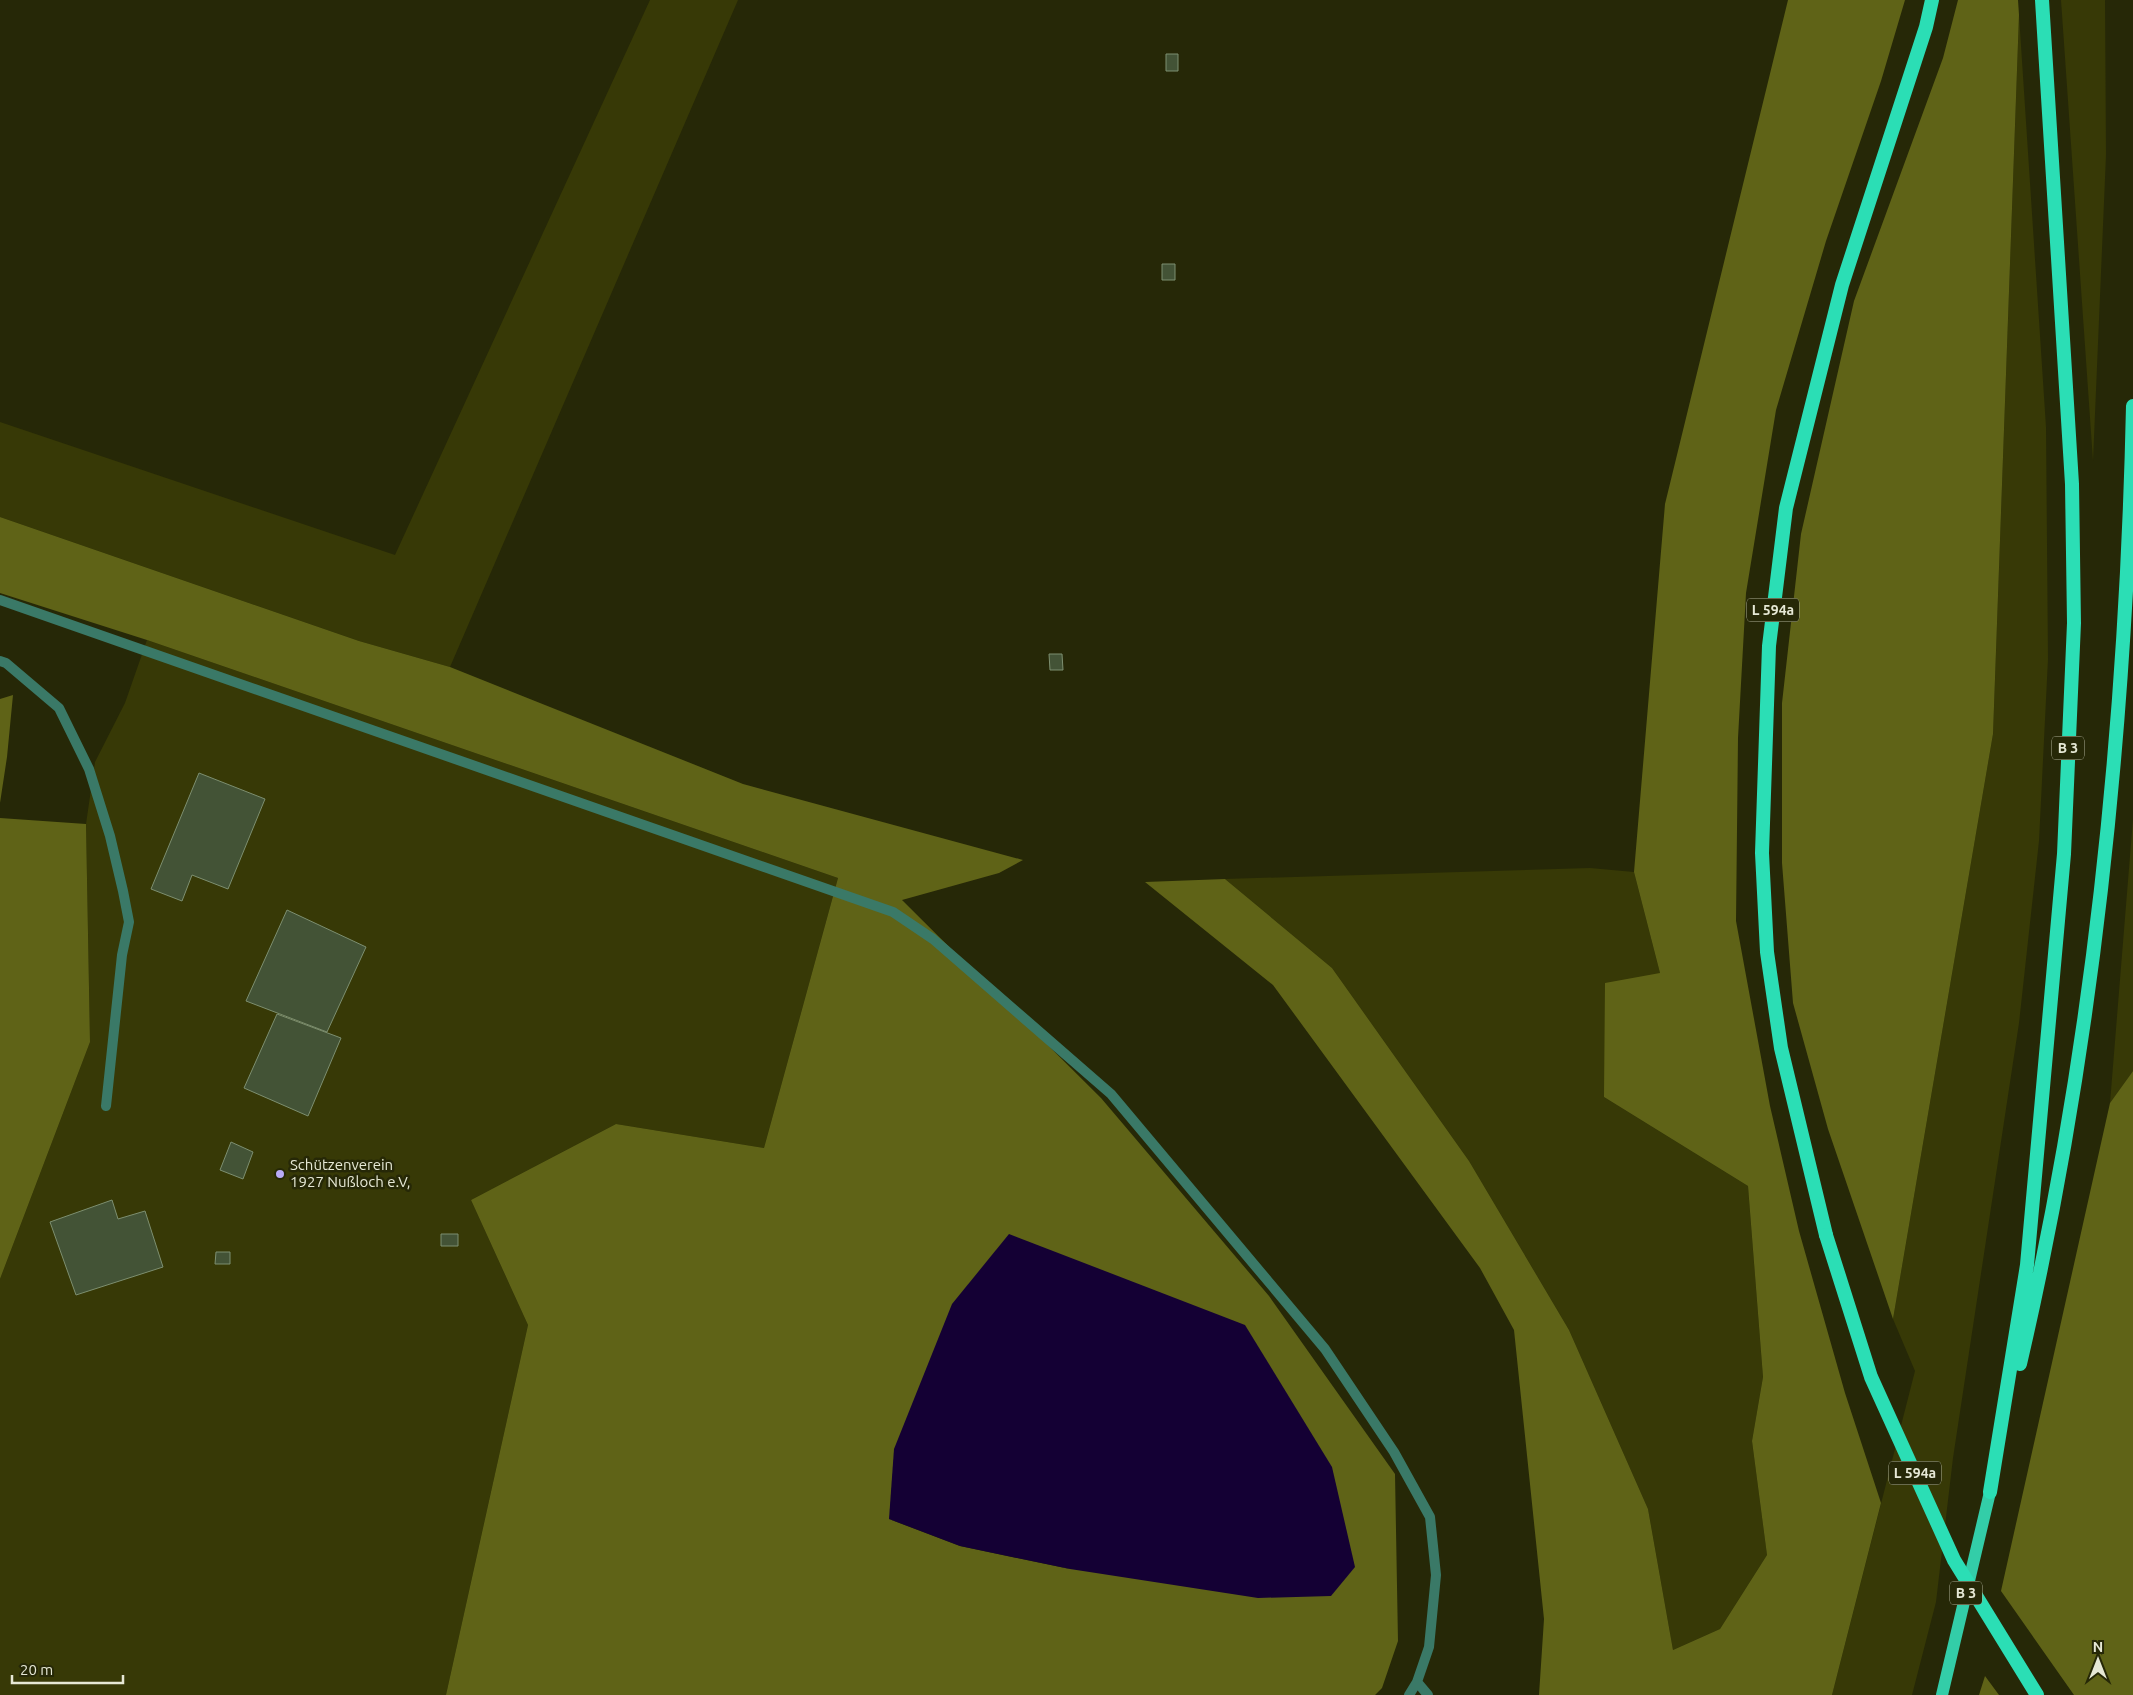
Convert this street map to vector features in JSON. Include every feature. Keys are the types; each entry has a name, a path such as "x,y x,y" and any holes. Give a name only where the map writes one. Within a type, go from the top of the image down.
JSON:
{"highway":[{"name":"L 594a","path":"1932,0 1926,27 1840,294 1786,508 1769,646 1762,853 1768,952 1781,1048 1826,1235 1871,1377 1954,1560 2038,1695"},
{"name":"B 3","path":"1990,1492 2028,1265 2064,854 2074,624 2071,474 2042,0"},
{"name":"B 3","path":"1990,1492 2043,1265 2087,1012 2117,750 2133,406"}],"main road":[{"name":"B 3","path":"1942,1695 1990,1492"}],"lane":[{"path":"0,600 894,912 934,940 1111,1094 1325,1350 1394,1452 1430,1517 1436,1574 1429,1647 1417,1682 1409,1695"},
{"path":"0,661 6,663 59,708 89,769 110,836 129,922 122,955 106,1106"},
{"path":"1417,1682 1428,1695"}],"shaded area":[{"path":"650,0 738,0 450,667 359,641 0,517 0,422 395,555"},
{"path":"1788,0 1905,0 1881,81 1826,241 1776,410 1746,593 1738,738 1736,921 1770,1106 1799,1231 1845,1393 1881,1503 1832,1695 1539,1695 1544,1619 1514,1330 1480,1268 1273,985 1145,882 1225,879 1332,968 1469,1161 1569,1330 1648,1509 1673,1650 1720,1629 1767,1555 1752,1441 1763,1377 1748,1186 1604,1097 1605,983 1660,973 1634,872 1665,504"},
{"path":"1958,0 2018,0 2019,15 1993,734 1893,1319 1828,1129 1793,1003 1782,863 1782,703 1801,534 1854,301 1943,58"},
{"path":"2061,0 2105,0 2106,155 2093,461"},
{"path":"2019,15 2046,427 2048,659 2039,841 2019,1023 1953,1458 1936,1602 1912,1695 1832,1695 1915,1371 1893,1319 1993,734"},
{"path":"0,517 359,641 450,667 743,784 1023,860 999,873 902,900 1101,1098 1269,1296 1395,1474 1398,1641 1382,1688 1375,1695 446,1695 528,1325 471,1200 616,1124 764,1148 838,878 147,640 0,593","holes":["889,1519 1070,1569 960,1546"]},
{"name":"Schützenverein 1927 Nußloch e.V,","path":"147,640 838,878 764,1148 616,1124 471,1200 528,1325 446,1695 0,1695 0,1279 90,1042 86,824 95,762 125,703"},
{"path":"13,695 7,757 0,803 0,699"},
{"path":"0,818 86,824 90,1042 0,1279"},
{"path":"2133,819 2133,1071 2110,1103"},
{"path":"1590,868 1634,872 1660,973 1604,1097 1748,1186 1763,1377 1752,1441 1767,1555 1720,1629 1673,1650 1648,1509 1569,1330 1469,1161 1332,968 1225,879"},
{"path":"2133,1071 2133,1695 2074,1695 2001,1591 2110,1103"},
{"path":"1009,1234 1245,1325 1332,1467 1355,1567 1331,1596 1258,1598 1070,1569 960,1546 889,1519 894,1449 952,1304"},
{"path":"1985,1676 1999,1695 1979,1695"}],"building":[{"path":"1166,54 1178,54 1178,71 1166,71"},
{"path":"1162,264 1175,264 1175,280 1162,280"},
{"path":"1049,654 1062,654 1063,670 1050,670"},
{"path":"199,773 265,799 228,889 192,875 182,901 151,889"},
{"path":"287,910 366,947 327,1032 246,1001"},
{"path":"277,1014 341,1038 308,1116 244,1088"},
{"path":"231,1142 253,1152 243,1179 220,1170"},
{"path":"112,1200 118,1219 145,1211 163,1267 76,1295 50,1222"},
{"path":"441,1234 458,1234 458,1246 441,1246"},
{"path":"216,1252 230,1252 230,1264 215,1264"}],"place":[{"name":"Schützenverein 1927 Nußloch e.V,","path":"280,1174"}]}
